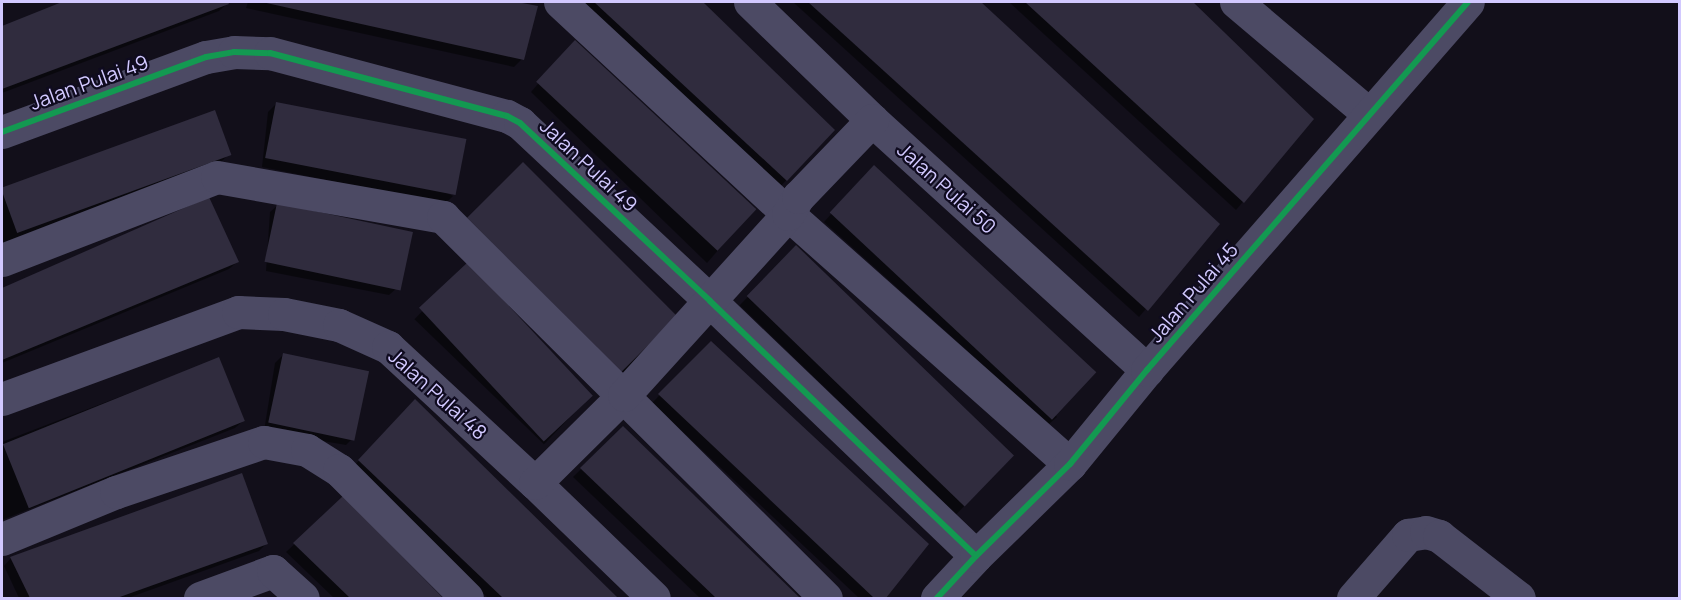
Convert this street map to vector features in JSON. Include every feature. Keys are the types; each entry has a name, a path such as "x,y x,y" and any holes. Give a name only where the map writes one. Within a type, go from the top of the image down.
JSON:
{"street":[{"path":"560,2 788,214 1070,464"},
{"name":"Jalan Pulai 50","path":"750,2 872,120 1147,370"},
{"path":"1236,2 1369,114"},
{"name":"Jalan Pulai 45","path":"938,598 976,556 1070,464 1147,370 1468,2"},
{"name":"Jalan Pulai 49","path":"2,132 206,57 234,52 270,53 513,120 710,300 976,556"},
{"path":"535,483 624,395 788,214 798,197 872,120"},
{"path":"2,260 218,177 443,217 826,598"},
{"name":"Jalan Pulai 48","path":"2,399 238,312 284,314 339,325 388,347 535,483 654,598"},
{"path":"2,539 116,492 264,442 307,450 339,470 467,598"},
{"path":"1353,598 1408,535 1426,532 1439,536 1519,598"},
{"path":"200,598 273,571 303,598"}],"building":[{"path":"62,2 228,2 229,4 2,89 2,26"},
{"path":"262,2 517,2 538,6 524,60"},
{"path":"594,2 703,2 835,130 787,181"},
{"path":"808,2 981,2 1220,224 1148,311"},
{"path":"1025,2 1193,2 1314,119 1244,203"},
{"path":"575,40 756,209 718,251 536,82"},
{"path":"276,102 466,139 456,195 265,158"},
{"path":"215,110 231,155 17,233 2,188"},
{"path":"523,162 677,316 621,372 467,218"},
{"path":"874,165 1096,372 1052,420 830,213"},
{"path":"209,197 239,262 2,360 2,288"},
{"path":"277,203 413,232 400,291 265,262"},
{"path":"796,245 1014,455 965,507 747,296"},
{"path":"468,262 593,396 544,442 419,308"},
{"path":"711,341 929,544 886,598 874,598 658,394"},
{"path":"283,353 369,371 354,441 268,422"},
{"path":"219,357 245,421 29,508 3,444"},
{"path":"415,399 618,598 503,598 358,460"},
{"path":"623,426 800,598 716,598 580,468"},
{"path":"242,473 268,544 117,598 30,598 10,557"},
{"path":"343,496 443,598 350,598 293,543"}],"cycle path":[{"path":"937,598 976,556 1070,464 1147,370 1468,2"},
{"path":"2,132 206,57 234,52 270,53 507,116 520,123 710,301 976,556"}]}
